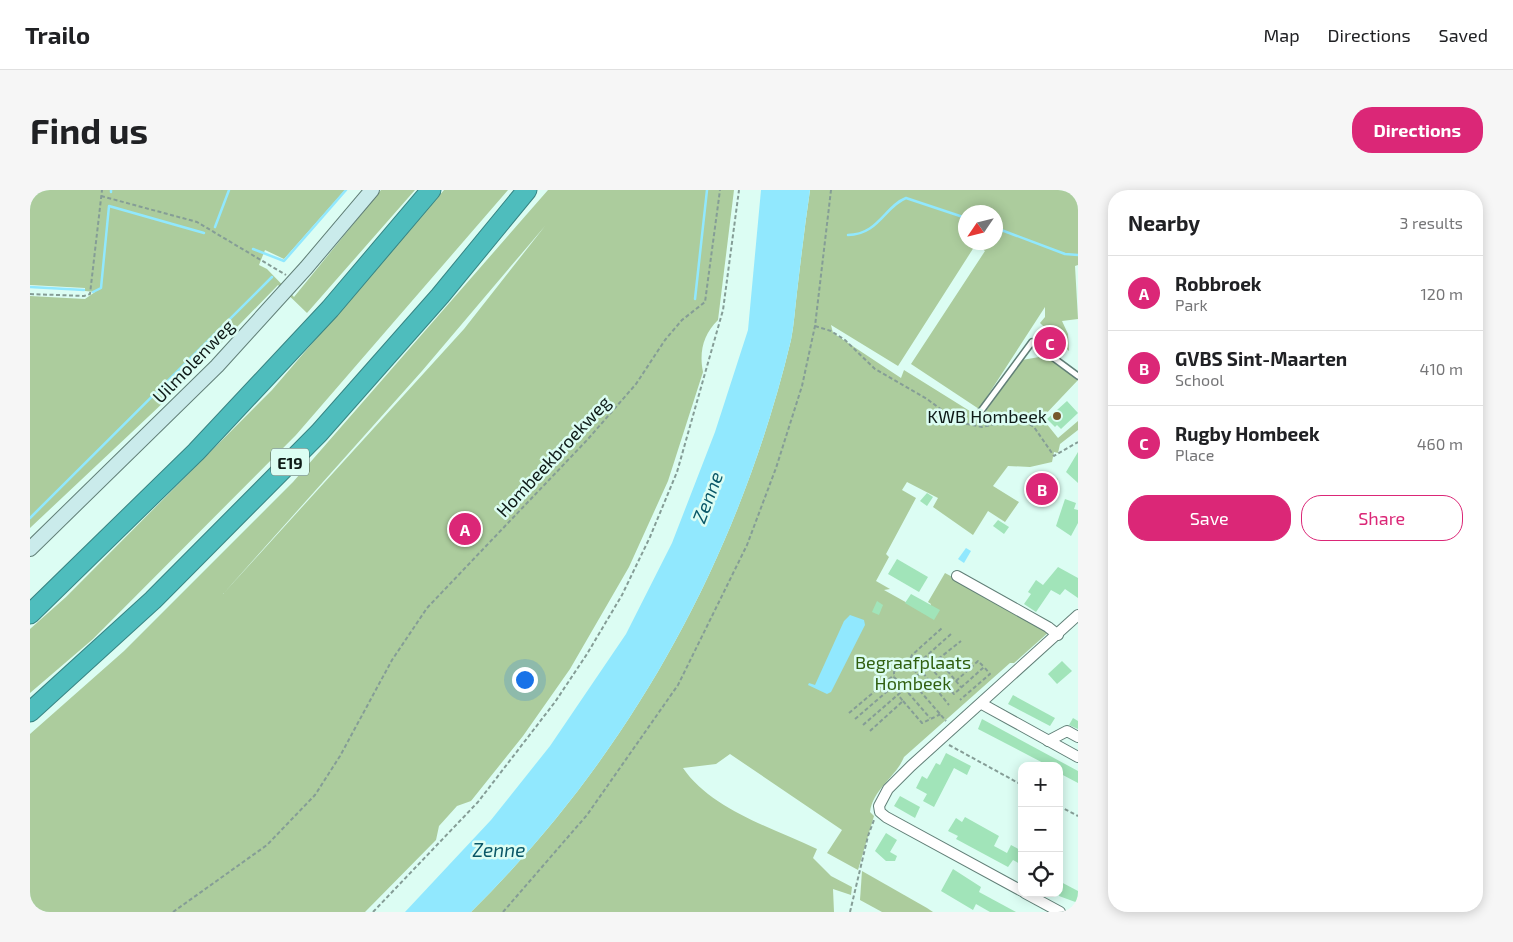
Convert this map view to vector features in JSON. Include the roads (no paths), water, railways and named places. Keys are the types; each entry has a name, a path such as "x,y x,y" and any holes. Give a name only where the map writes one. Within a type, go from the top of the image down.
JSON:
{"highway":[{"path":"30,614 203,445 330,309 432,190"},
{"name":"E19","path":"30,712 153,600 319,433 440,296 527,190"}],"main road":[{"name":"Uilmolenweg","path":"30,549 216,366 295,280 372,190"}],"street":[{"path":"957,576 1048,627 1058,635"},
{"path":"1018,889 886,817 880,812 879,806 888,790 940,740 982,704 1078,615"},
{"path":"982,704 1078,757"},
{"path":"1048,741 1067,731 1078,738"},
{"path":"1032,897 1060,912"}],"lane":[{"path":"981,411 1032,342 1078,376"}],"water":[{"name":"Zenne","path":"761,190 810,190 793,328 769,420 741,499 709,575 671,648 628,719 581,787 528,851 471,912 405,912 491,820 550,746 626,634 672,543 715,432 748,330"},
{"path":"966,548 971,551 964,563 958,559"},
{"path":"850,615 864,620 865,625 831,692 827,694 808,685 809,683 815,685 844,621"}],"waterway":[{"path":"215,227 229,190"},
{"path":"253,249 284,261 346,190"},
{"path":"695,299 707,190"},
{"path":"848,235 858,234 867,230 892,207 906,198 958,215"},
{"path":"93,292 101,288 109,206 204,233"},
{"path":"1003,231 1065,254 1078,255"},
{"path":"30,518 272,277"},
{"path":"30,287 84,290"}],"place":[{"name":"Rugby Hombeek","path":"1050,343"},
{"name":"KWB Hombeek","path":"1057,416"},
{"name":"GVBS Sint-Maarten","path":"1042,489"},
{"name":"Robbroek","path":"465,529"}],"park label":[{"name":"Begraafplaats Hombeek","path":"913,672"}]}
